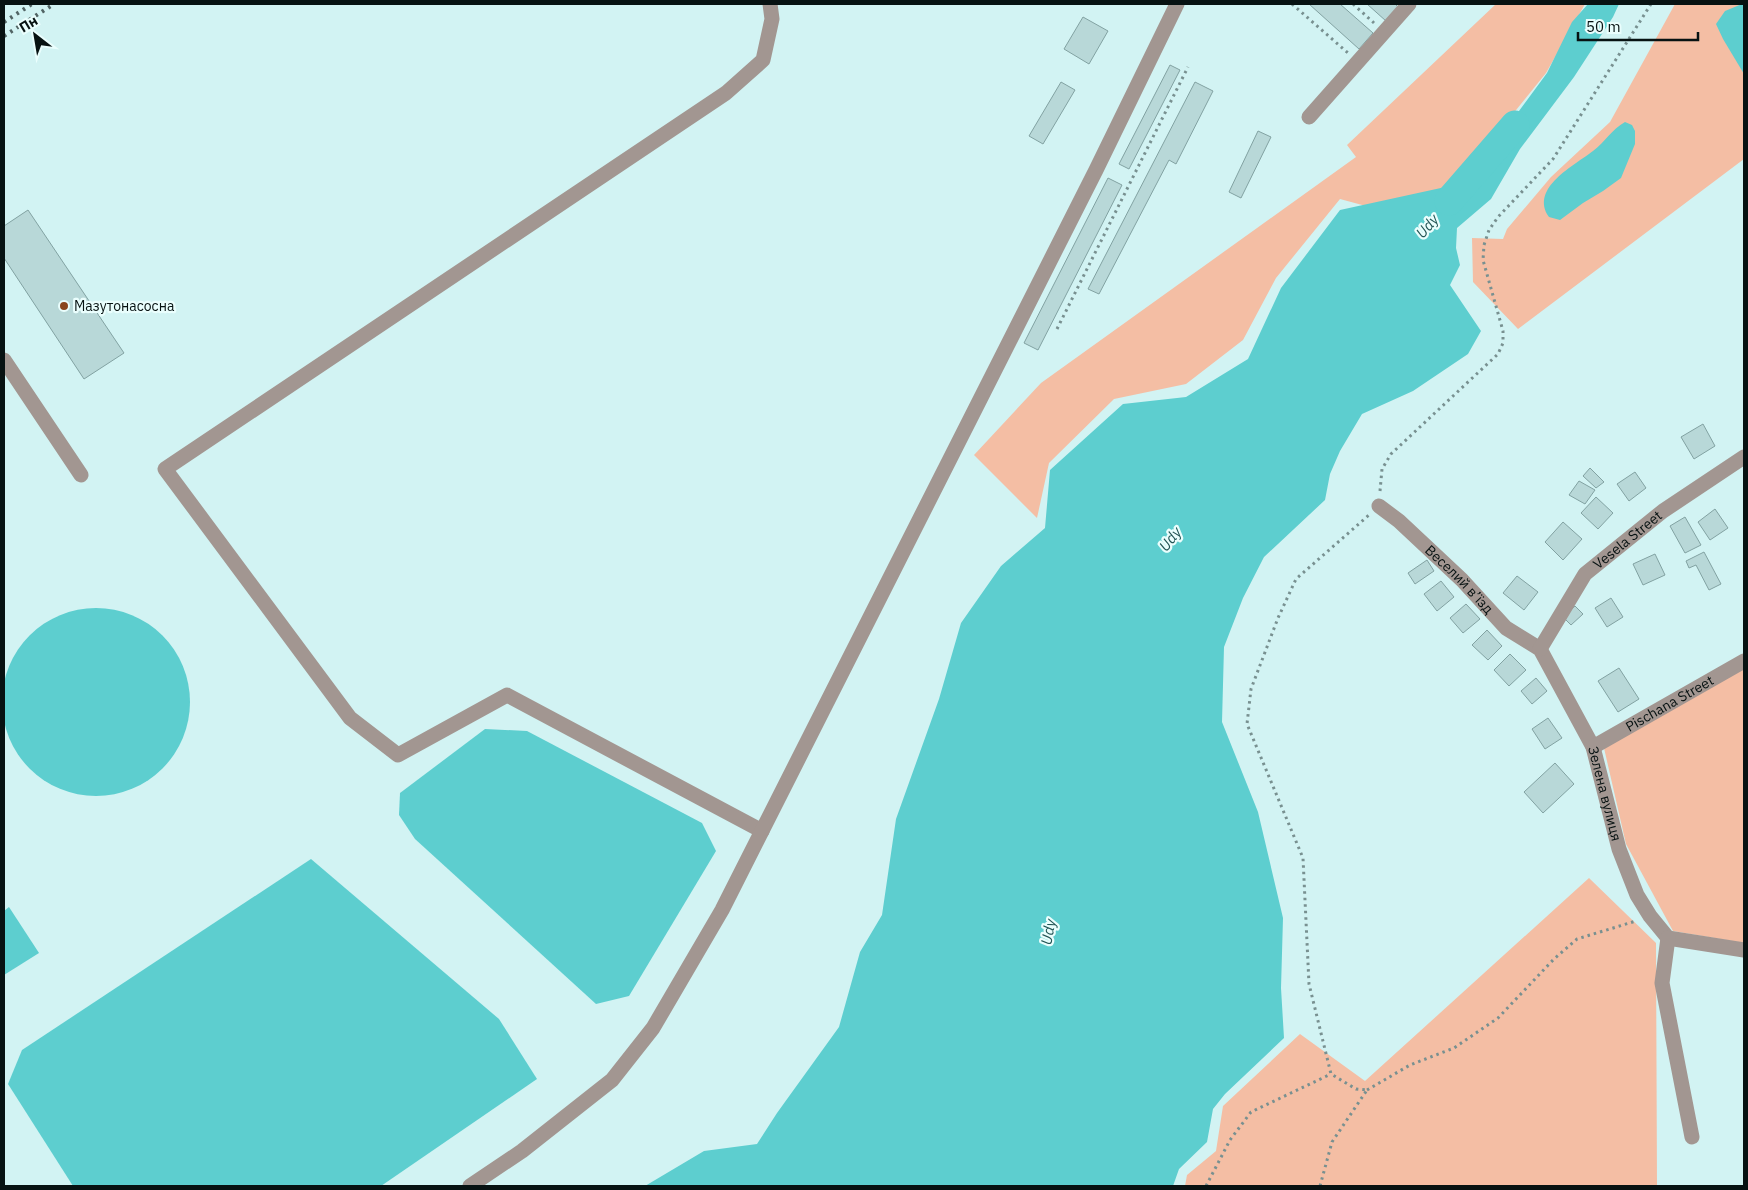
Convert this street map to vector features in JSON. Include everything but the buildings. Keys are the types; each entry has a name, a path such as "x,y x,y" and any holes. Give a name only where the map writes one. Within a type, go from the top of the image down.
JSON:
{"street":[{"path":"762,830 507,695 398,755 350,718 165,469 726,93 763,60 772,19 770,4"},
{"path":"470,1186 522,1151 612,1080 652,1028 722,910 1096,170 1177,4"},
{"path":"1309,116 1409,4"},
{"path":"4,360 81,476"},
{"name":"Vesela Street","path":"1540,649 1585,574 1663,511 1744,457"},
{"name":"Веселий в’їзд","path":"1379,506 1399,521 1455,573 1506,628 1540,649"},
{"name":"Зелена вулиця","path":"1540,649 1593,747 1619,849 1636,895 1668,938"},
{"name":"Pischana Street","path":"1593,747 1744,661"},
{"path":"1692,1137 1662,983 1668,938 1744,950"}],"path":[{"path":"1292,4 1358,62"},
{"path":"1353,4 1384,32"},
{"path":"1367,1090 1356,1090 1330,1074 1309,984 1303,858 1247,724 1251,689 1278,618 1296,579 1379,506 1382,469 1391,454 1498,354 1503,343 1503,331 1483,260 1484,245 1489,230 1498,217 1553,159 1651,4"},
{"path":"1057,330 1188,67"},
{"path":"1320,1186 1332,1142 1367,1090 1410,1065 1454,1048 1498,1018 1554,959 1577,939 1650,916"},
{"path":"1206,1186 1230,1140 1251,1112 1330,1074"}],"shaded area":[{"path":"1496,4 1585,4 1546,73 1483,151 1414,219 1340,199 1276,278 1243,340 1186,384 1114,399 1049,463 1037,518 974,455 1041,383 1356,157 1347,145"},
{"path":"1675,4 1744,4 1744,159 1518,329 1473,282 1472,238 1503,239 1507,229 1551,177 1610,122"},
{"path":"1744,668 1744,943 1673,931 1626,844 1604,748"},
{"path":"1589,878 1656,943 1657,1186 1185,1186 1187,1175 1216,1151 1223,1106 1300,1034 1365,1081"}],"water":[{"path":"1588,4 1619,4 1613,17 1574,77 1520,149 1491,199 1457,228 1456,248 1460,265 1450,285 1481,331 1468,354 1413,391 1362,414 1340,451 1330,474 1325,500 1264,557 1243,598 1224,647 1222,722 1258,812 1283,918 1281,988 1284,1038 1225,1094 1213,1109 1207,1142 1179,1169 1173,1186 645,1186 704,1151 757,1144 839,1027 860,952 882,915 896,819 939,699 961,623 1001,566 1045,528 1050,470 1123,404 1186,397 1248,359 1281,288 1340,210 1450,186 1481,168 1502,134 1547,73 1572,22"},
{"path":"1742,4 1744,6 1744,74 1716,24 1725,11"},
{"path":"1625,122 1632,125 1635,131 1635,144 1621,178 1560,220 1549,217 1544,206 1545,196 1549,187 1566,170 1593,151 1616,128"},
{"path":"96,608 132,615 148,624 162,636 174,650 183,666 190,702 183,738 174,754 162,768 148,780 132,789 96,796 60,789 44,780 30,768 18,754 9,738 2,702 9,666 18,650 30,636 44,624 60,615"},
{"path":"485,729 527,731 702,823 716,851 629,996 596,1004 415,839 399,815 400,793"},
{"path":"311,859 499,1019 537,1079 381,1186 73,1186 8,1084 22,1050"},
{"path":"9,907 39,953 4,975 4,911"}],"waterway":[{"name":"Udy","path":"1449,201 1515,125"}],"railway":[{"path":"4,22 32,4"},
{"path":"4,36 54,4"}],"place":[{"name":"Мазутонасосна","path":"64,306"}]}
